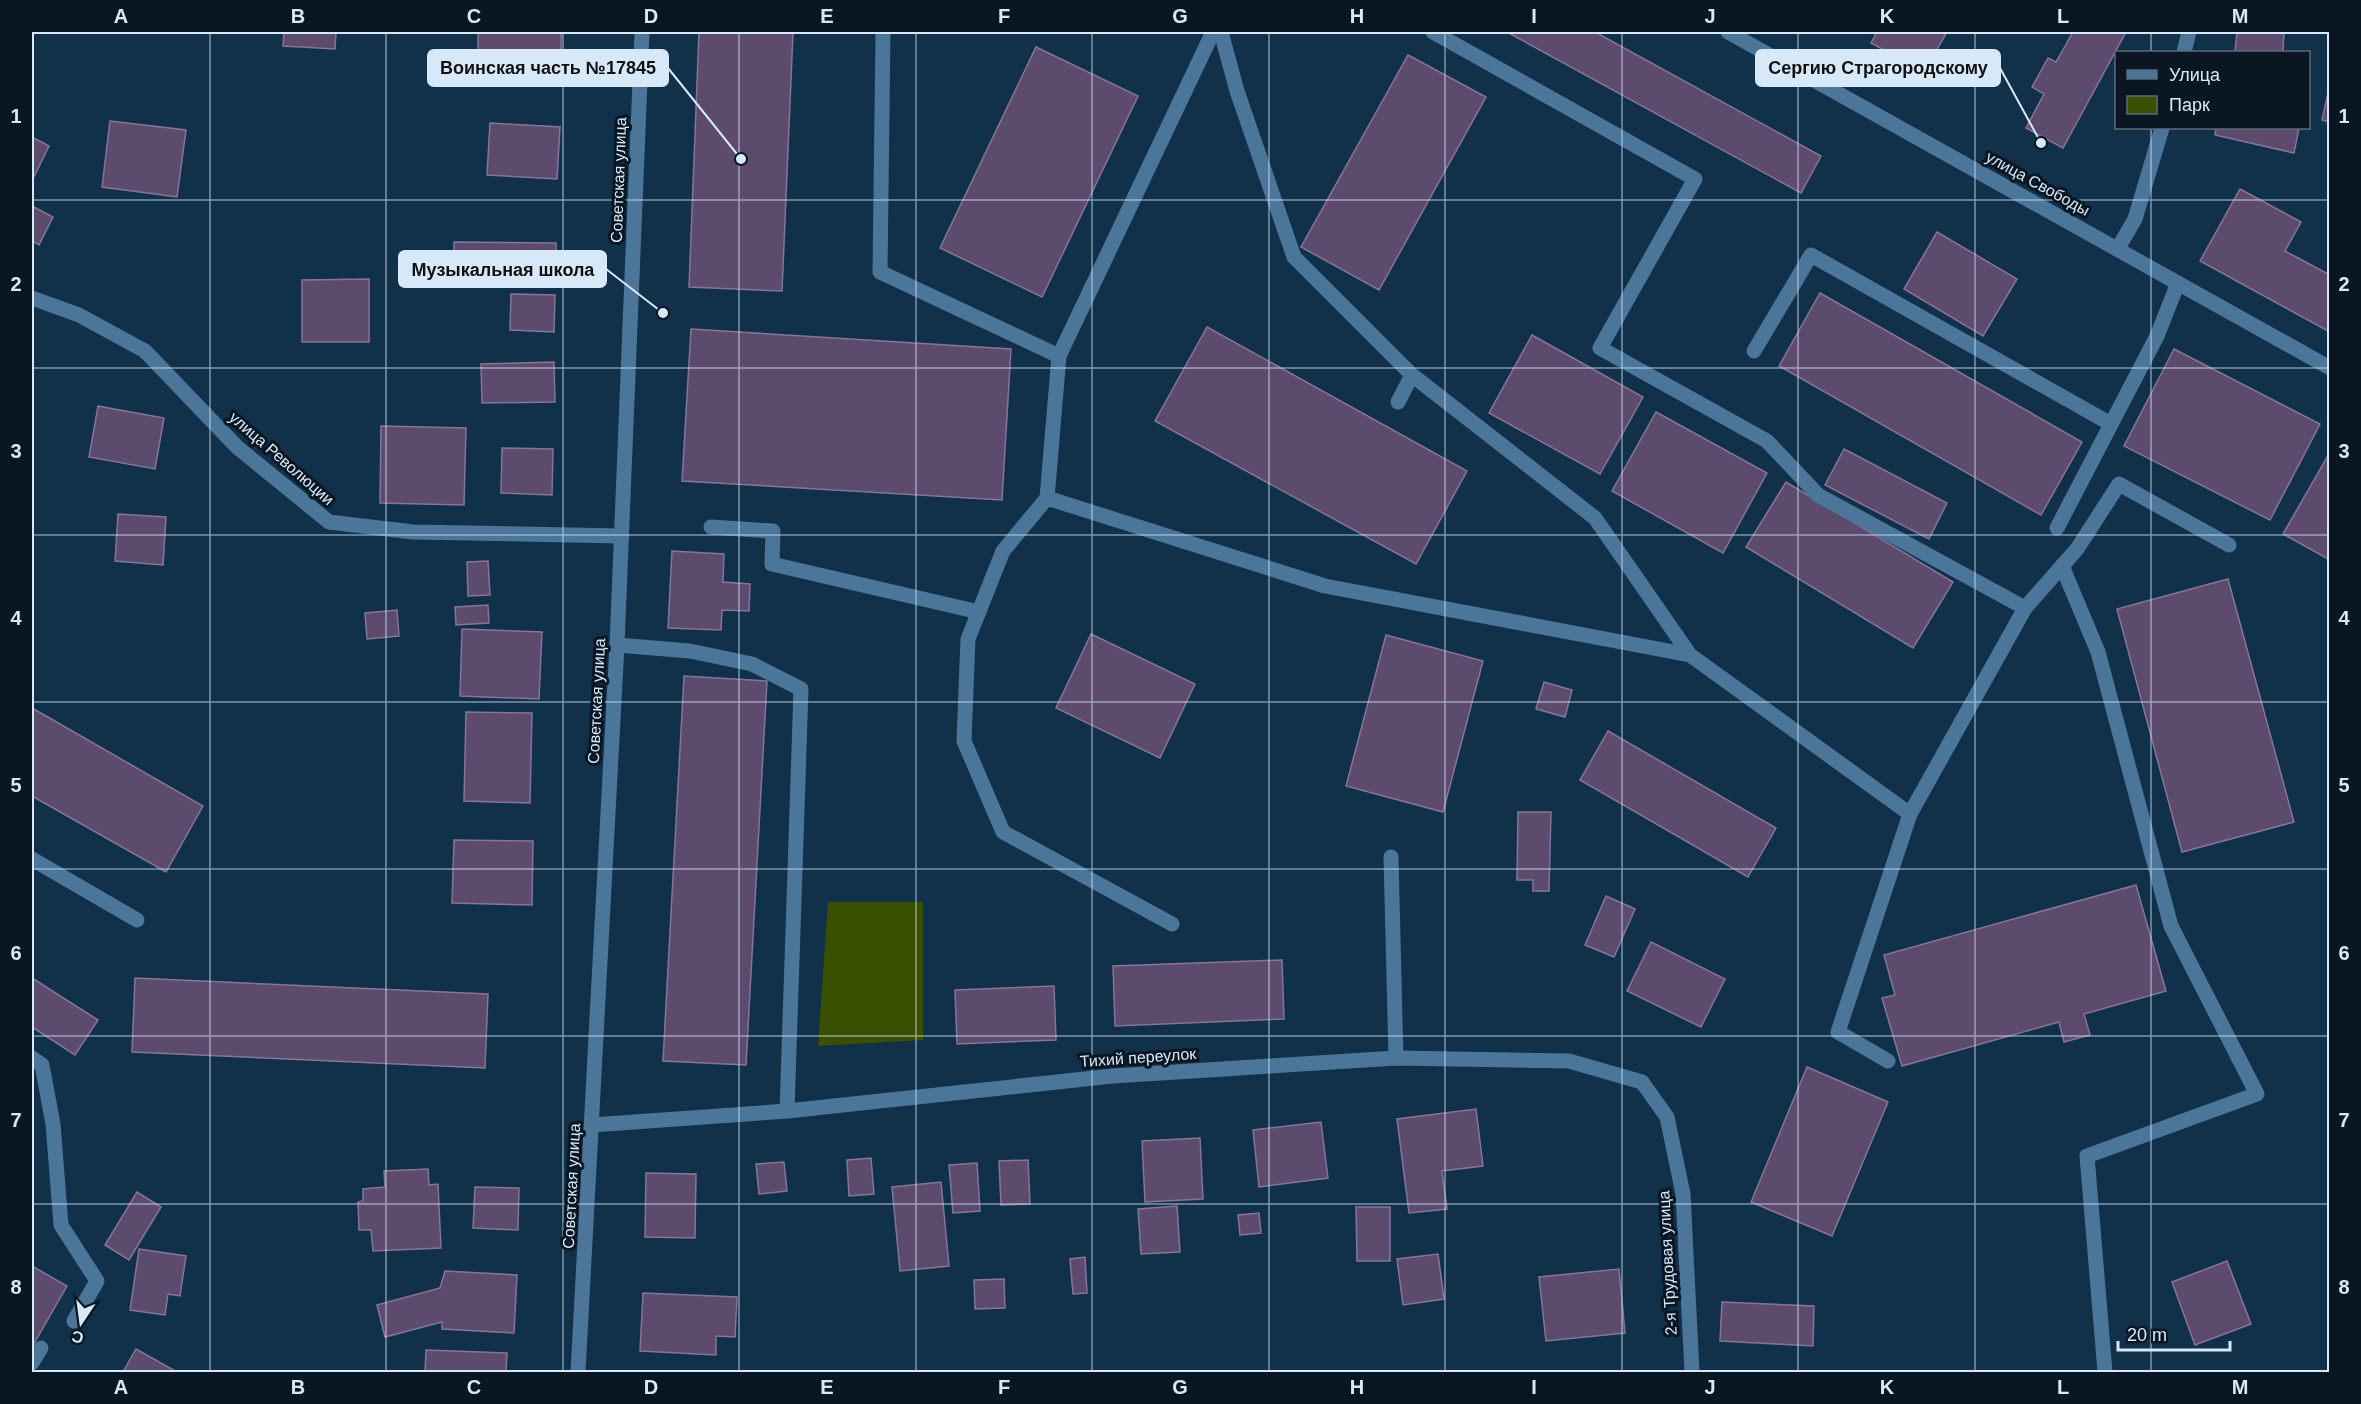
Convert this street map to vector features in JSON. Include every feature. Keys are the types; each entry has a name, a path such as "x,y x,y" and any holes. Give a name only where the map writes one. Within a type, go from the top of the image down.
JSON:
{"street":[{"name":"Советская улица","path":"578,1372 617,645 642,32"},
{"path":"883,32 880,272 1059,356"},
{"path":"1172,924 1003,832 964,741 968,639 1003,551 1047,498 1059,356 1213,32"},
{"path":"1221,32 1237,91 1294,256 1412,375 1595,518 1690,655 1910,814"},
{"path":"1432,32 1695,179 1600,348 1767,441 1818,495 2025,608"},
{"name":"улица Свободы","path":"1728,32 2330,368"},
{"path":"2184,51 2189,32"},
{"path":"2118,248 2135,219 2162,129"},
{"path":"1754,351 1811,255 2111,424"},
{"path":"2057,528 2157,336 2178,283"},
{"name":"улица Революции","path":"32,298 79,315 145,351 237,447 329,522 413,532 622,536"},
{"path":"1398,402 1412,375"},
{"path":"1888,1061 1838,1032 1910,814 2025,608 2077,549 2119,484 2229,545"},
{"path":"1047,498 1325,586 1690,655"},
{"path":"711,527 773,531 771,564 979,612"},
{"path":"2062,566 2098,652 2170,926 2257,1094 2087,1156 2105,1372"},
{"path":"617,645 690,651 752,664 801,689 787,1111"},
{"path":"1391,857 1396,1058"},
{"path":"32,859 137,920"},
{"name":"Тихий переулок","path":"592,1125 787,1111 1113,1076 1396,1058 1569,1060 1642,1082 1667,1117"},
{"path":"32,1059 42,1065 53,1124 61,1226 98,1281 74,1321"},
{"name":"2-я Трудовая улица","path":"1667,1117 1683,1194 1692,1372"},
{"path":"32,1363 41,1348"}],"green space":[{"path":"828,902 923,902 923,1040 818,1046"}],"building":[{"path":"284,32 336,32 335,49 283,46"},
{"path":"478,32 561,32 561,66 478,65"},
{"path":"699,32 793,32 782,291 689,287"},
{"path":"1507,32 1595,32 1821,156 1801,193"},
{"path":"1877,32 1947,32 1924,72 1871,43"},
{"path":"2073,32 2126,32 2063,148 2026,128 2044,94 2032,87 2048,58 2056,62"},
{"path":"2237,32 2284,32 2283,51 2235,51"},
{"path":"1036,47 1138,96 1042,297 940,248"},
{"path":"1408,55 1486,97 1379,290 1301,247"},
{"path":"2330,84 2330,122 2322,120"},
{"path":"110,121 186,130 177,197 102,187"},
{"path":"490,123 560,127 557,179 487,175"},
{"path":"2216,129 2299,129 2294,153 2215,135"},
{"path":"32,137 49,146 32,181"},
{"path":"2240,189 2301,222 2285,251 2330,275 2328,331 2200,261"},
{"path":"32,206 53,217 39,245 32,241"},
{"path":"1937,232 2017,279 1983,336 1904,289"},
{"path":"454,242 556,243 556,281 454,280"},
{"path":"369,279 369,342 302,342 302,280"},
{"path":"1820,293 2082,442 2041,515 1779,366"},
{"path":"511,294 555,295 554,332 510,330"},
{"path":"1207,327 1467,471 1416,564 1155,421"},
{"path":"691,329 1011,349 1002,500 682,481"},
{"path":"1532,335 1643,397 1600,474 1489,413"},
{"path":"2174,349 2320,424 2270,520 2124,446"},
{"path":"554,362 555,402 482,403 481,364"},
{"path":"98,406 164,418 155,469 89,457"},
{"path":"1656,412 1767,473 1723,553 1612,491"},
{"path":"381,426 466,428 464,505 380,503"},
{"path":"502,448 553,449 552,495 501,493"},
{"path":"1844,449 1947,503 1929,539 1825,485"},
{"path":"2330,452 2330,560 2283,534"},
{"path":"1786,482 1953,582 1913,648 1746,547"},
{"path":"118,514 166,517 163,565 115,561"},
{"path":"672,551 724,554 723,582 750,584 749,611 722,610 721,630 668,628"},
{"path":"488,561 490,595 468,596 467,562"},
{"path":"2228,579 2294,822 2182,852 2117,609"},
{"path":"488,605 489,623 456,625 455,607"},
{"path":"397,610 399,636 367,639 365,613"},
{"path":"462,629 542,632 539,699 460,696"},
{"path":"1091,634 1195,684 1160,758 1056,708"},
{"path":"1386,635 1483,661 1443,812 1346,786"},
{"path":"684,676 767,681 746,1065 663,1061"},
{"path":"1544,682 1572,690 1565,717 1536,709"},
{"path":"32,708 203,806 166,872 32,796"},
{"path":"466,712 532,713 530,803 464,801"},
{"path":"1608,731 1776,828 1748,877 1580,780"},
{"path":"1518,812 1551,812 1549,891 1533,891 1533,880 1517,880"},
{"path":"454,840 533,841 532,905 452,903"},
{"path":"2136,885 2166,991 2084,1014 2090,1035 2064,1042 2059,1022 1902,1066 1882,998 1895,995 1884,955"},
{"path":"1606,896 1635,909 1614,957 1585,945"},
{"path":"1651,942 1725,979 1701,1027 1627,991"},
{"path":"1282,960 1284,1019 1115,1026 1113,966"},
{"path":"32,978 98,1020 75,1055 32,1027"},
{"path":"135,978 488,994 485,1068 132,1052"},
{"path":"1054,986 1056,1040 957,1044 955,990"},
{"path":"1807,1067 1888,1102 1832,1236 1751,1202"},
{"path":"1476,1109 1483,1166 1442,1171 1447,1209 1409,1213 1397,1119"},
{"path":"1321,1122 1328,1178 1259,1187 1253,1130"},
{"path":"1200,1138 1203,1199 1145,1202 1142,1141"},
{"path":"871,1158 874,1194 849,1196 847,1160"},
{"path":"1028,1160 1030,1204 1001,1205 999,1161"},
{"path":"784,1162 787,1191 759,1194 756,1164"},
{"path":"977,1163 980,1211 953,1213 949,1165"},
{"path":"428,1169 429,1185 438,1184 441,1248 373,1251 371,1230 359,1230 358,1202 363,1201 363,1189 385,1187 384,1171"},
{"path":"646,1173 696,1174 695,1238 645,1237"},
{"path":"941,1182 949,1266 900,1271 892,1187"},
{"path":"475,1187 519,1188 518,1230 473,1228"},
{"path":"137,1192 161,1207 129,1260 105,1245"},
{"path":"1177,1206 1180,1252 1141,1254 1138,1209"},
{"path":"1356,1207 1390,1207 1390,1261 1357,1261"},
{"path":"1259,1213 1261,1233 1240,1235 1238,1215"},
{"path":"139,1249 186,1256 180,1296 168,1294 165,1315 130,1310"},
{"path":"1438,1254 1444,1299 1403,1305 1397,1259"},
{"path":"1085,1257 1087,1293 1073,1294 1070,1259"},
{"path":"2227,1261 2251,1324 2195,1345 2172,1282"},
{"path":"32,1266 67,1286 32,1347"},
{"path":"1619,1269 1625,1333 1546,1341 1539,1277"},
{"path":"445,1271 517,1275 514,1333 442,1329 442,1322 385,1337 377,1305 440,1288"},
{"path":"1004,1279 1005,1308 975,1309 974,1280"},
{"path":"643,1293 737,1297 735,1337 716,1336 716,1355 640,1351"},
{"path":"1722,1302 1814,1306 1813,1346 1720,1341"},
{"path":"136,1349 177,1372 123,1372"},
{"path":"426,1350 507,1353 506,1372 425,1372"}],"place":[{"name":"Сергию Страгородскому","path":"2041,143"},
{"name":"Воинская часть №17845","path":"741,159"},
{"name":"Музыкальная школа","path":"663,313"}]}
